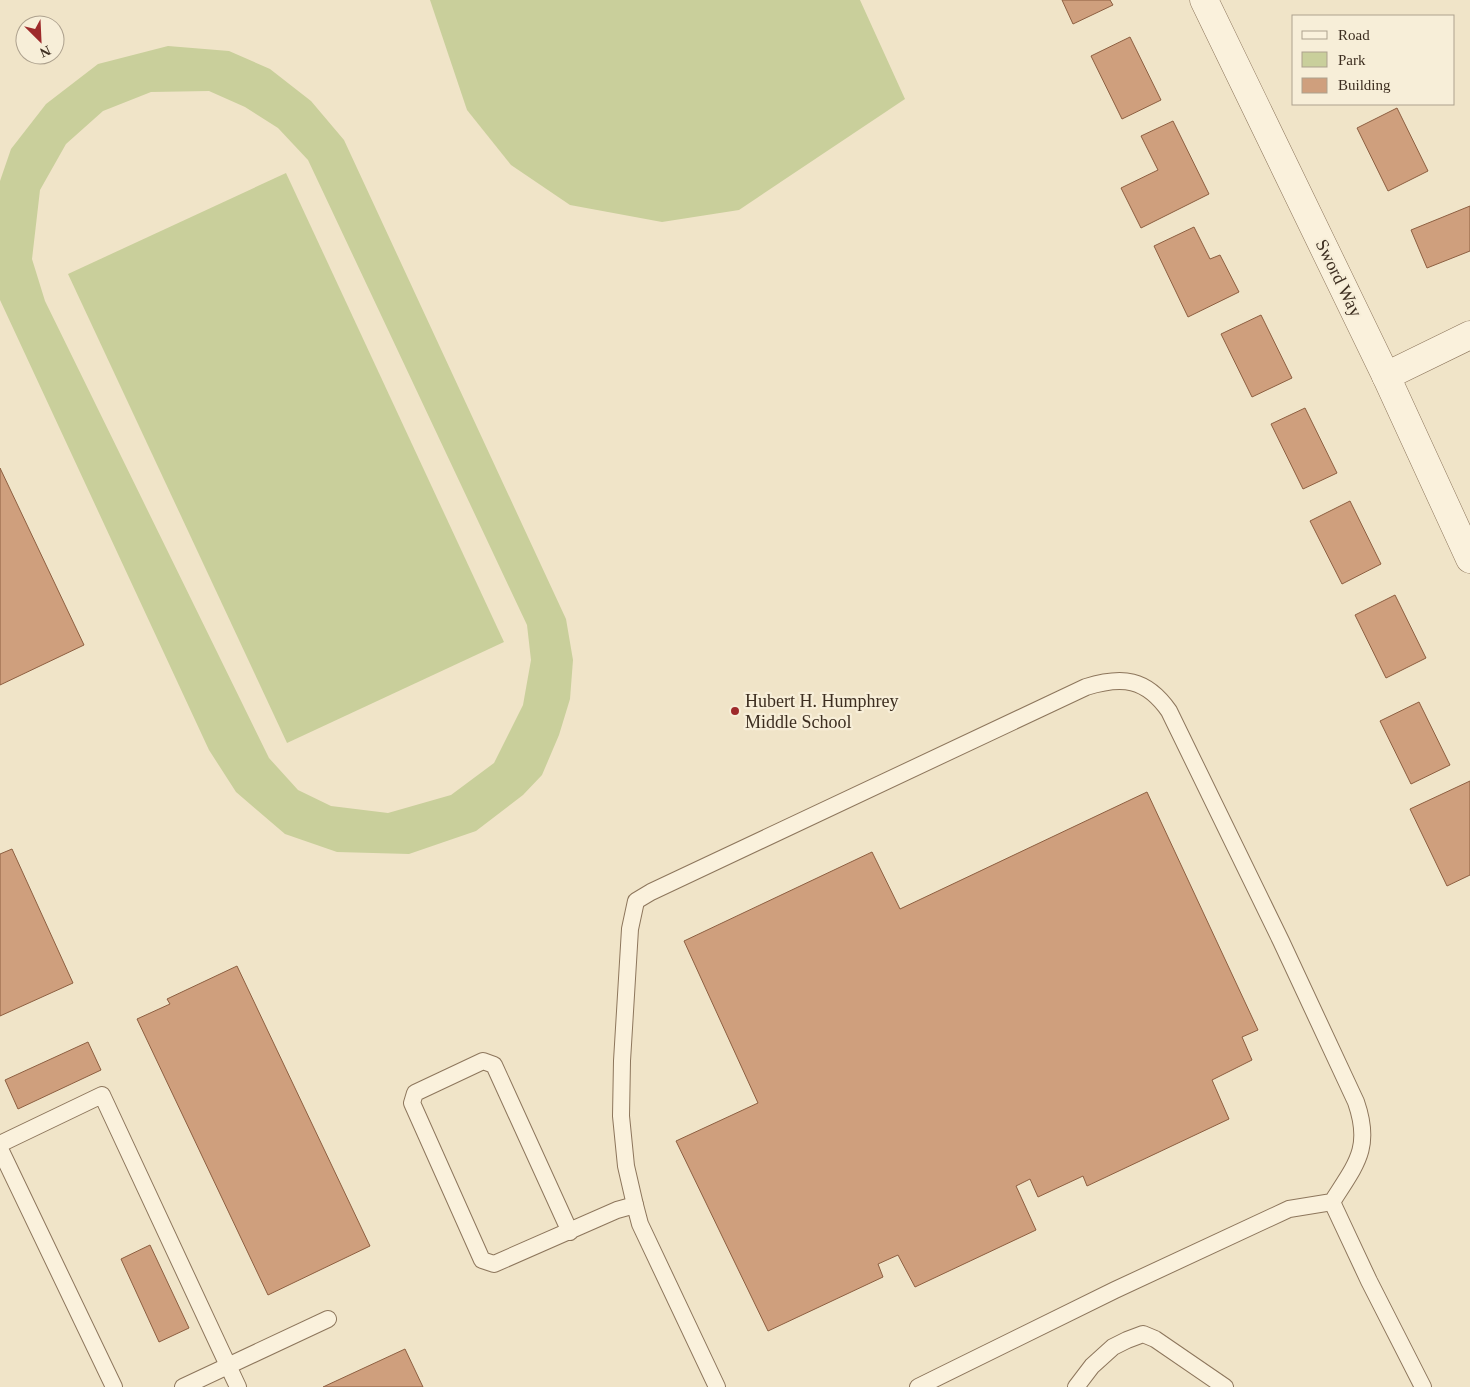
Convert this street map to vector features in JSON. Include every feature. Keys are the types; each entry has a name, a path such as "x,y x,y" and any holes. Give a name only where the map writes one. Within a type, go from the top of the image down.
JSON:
{"street":[{"name":"Sword Way","path":"1204,0 1386,376 1470,559"},
{"path":"1386,376 1470,335"}],"lane":[{"path":"717,1387 640,1224 626,1166 621,1116 622,1061 630,929 636,901 651,892 1086,687 1120,680 1132,682 1155,694 1169,711 1281,941 1356,1102 1361,1117 1362,1148 1356,1164 1332,1202 1289,1209 1107,1294 918,1387"},
{"path":"570,1232 494,1065 483,1061 415,1093 412,1103 482,1260 494,1264 570,1232 617,1210 635,1206"},
{"path":"0,1144 102,1095 238,1387"},
{"path":"0,1149 114,1387"},
{"path":"1332,1202 1369,1281 1424,1387"},
{"path":"183,1387 328,1319"},
{"path":"1076,1387 1092,1366 1113,1348 1143,1334 1155,1339 1225,1387"}],"green space":[{"path":"430,0 860,0 905,99 739,210 662,222 570,205 511,165 467,110"},
{"path":"168,46 229,51 270,69 311,101 344,140 566,619 573,660 570,699 559,735 542,775 523,795 476,831 409,854 337,852 285,834 236,792 209,750 0,300 0,181 11,149 46,104 98,64","holes":["209,91 245,107 278,128 308,160 527,625 531,660 523,705 494,763 451,795 388,813 331,806 298,790 269,758 45,301 32,259 40,190 66,144 103,111 151,92"]},
{"path":"286,173 504,642 287,743 68,274"}],"building":[{"path":"1062,0 1110,0 1113,5 1073,24"},
{"path":"1130,37 1161,100 1122,119 1091,56"},
{"path":"1397,108 1428,171 1388,191 1357,128"},
{"path":"1173,121 1209,194 1141,228 1121,188 1158,170 1141,136"},
{"path":"1470,206 1470,251 1427,268 1411,230"},
{"path":"1194,227 1210,259 1220,255 1239,292 1188,317 1154,246"},
{"path":"1261,315 1292,378 1252,397 1221,334"},
{"path":"1305,408 1337,473 1303,489 1271,424"},
{"path":"0,468 84,645 0,685"},
{"path":"1350,501 1381,564 1342,584 1310,521"},
{"path":"1395,595 1426,658 1386,678 1355,615"},
{"path":"1419,702 1450,765 1411,784 1380,721"},
{"path":"1470,781 1470,875 1447,886 1410,809"},
{"path":"1147,792 1258,1030 1242,1037 1252,1060 1212,1080 1229,1119 1087,1186 1083,1176 1038,1197 1030,1179 1016,1186 1036,1230 915,1287 898,1255 878,1264 883,1277 768,1331 676,1141 758,1103 684,941 872,852 900,909"},
{"path":"12,849 73,983 0,1016 0,854"},
{"path":"237,966 370,1246 268,1295 137,1019 170,1004 167,999"},
{"path":"88,1042 101,1070 18,1109 5,1080"},
{"path":"150,1245 189,1328 159,1342 121,1259"},
{"path":"405,1349 423,1387 323,1387"}],"place":[{"name":"Hubert H. Humphrey Middle School","path":"735,711"}]}
